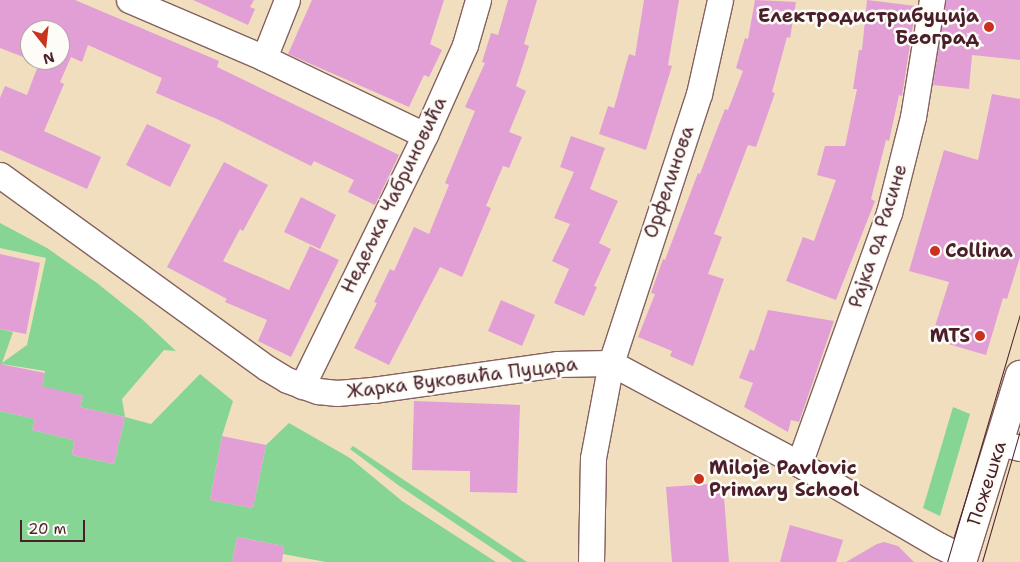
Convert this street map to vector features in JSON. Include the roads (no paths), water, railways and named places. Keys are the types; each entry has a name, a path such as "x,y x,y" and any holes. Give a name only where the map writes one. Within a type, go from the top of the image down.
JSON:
{"main road":[{"name":"Пожешка","path":"962,560 1010,445 1020,375"}],"street":[{"path":"130,0 264,58 425,135"},
{"path":"264,58 287,0"},
{"name":"Недељка Чабриновића","path":"302,386 425,135 465,45 478,0"},
{"name":"Орфелинова","path":"611,363 699,94 720,0"},
{"name":"Рајка од Расине","path":"799,464 889,213 913,116 932,0"},
{"name":"Жарка Вуковића Пуцара","path":"1,176 267,368 302,386 337,393 411,385 558,364 611,363"},
{"path":"591,562 593,458 611,363 799,464 962,560"}],"tram line":[{"path":"947,562 1020,314"},
{"path":"982,562 1020,430"}],"place":[{"name":"Електродистрибуција Београд","path":"989,27"},
{"name":"Collina","path":"935,251"},
{"name":"MTS","path":"980,336"},
{"name":"Miloje Pavlovic Primary School","path":"699,479"}]}
